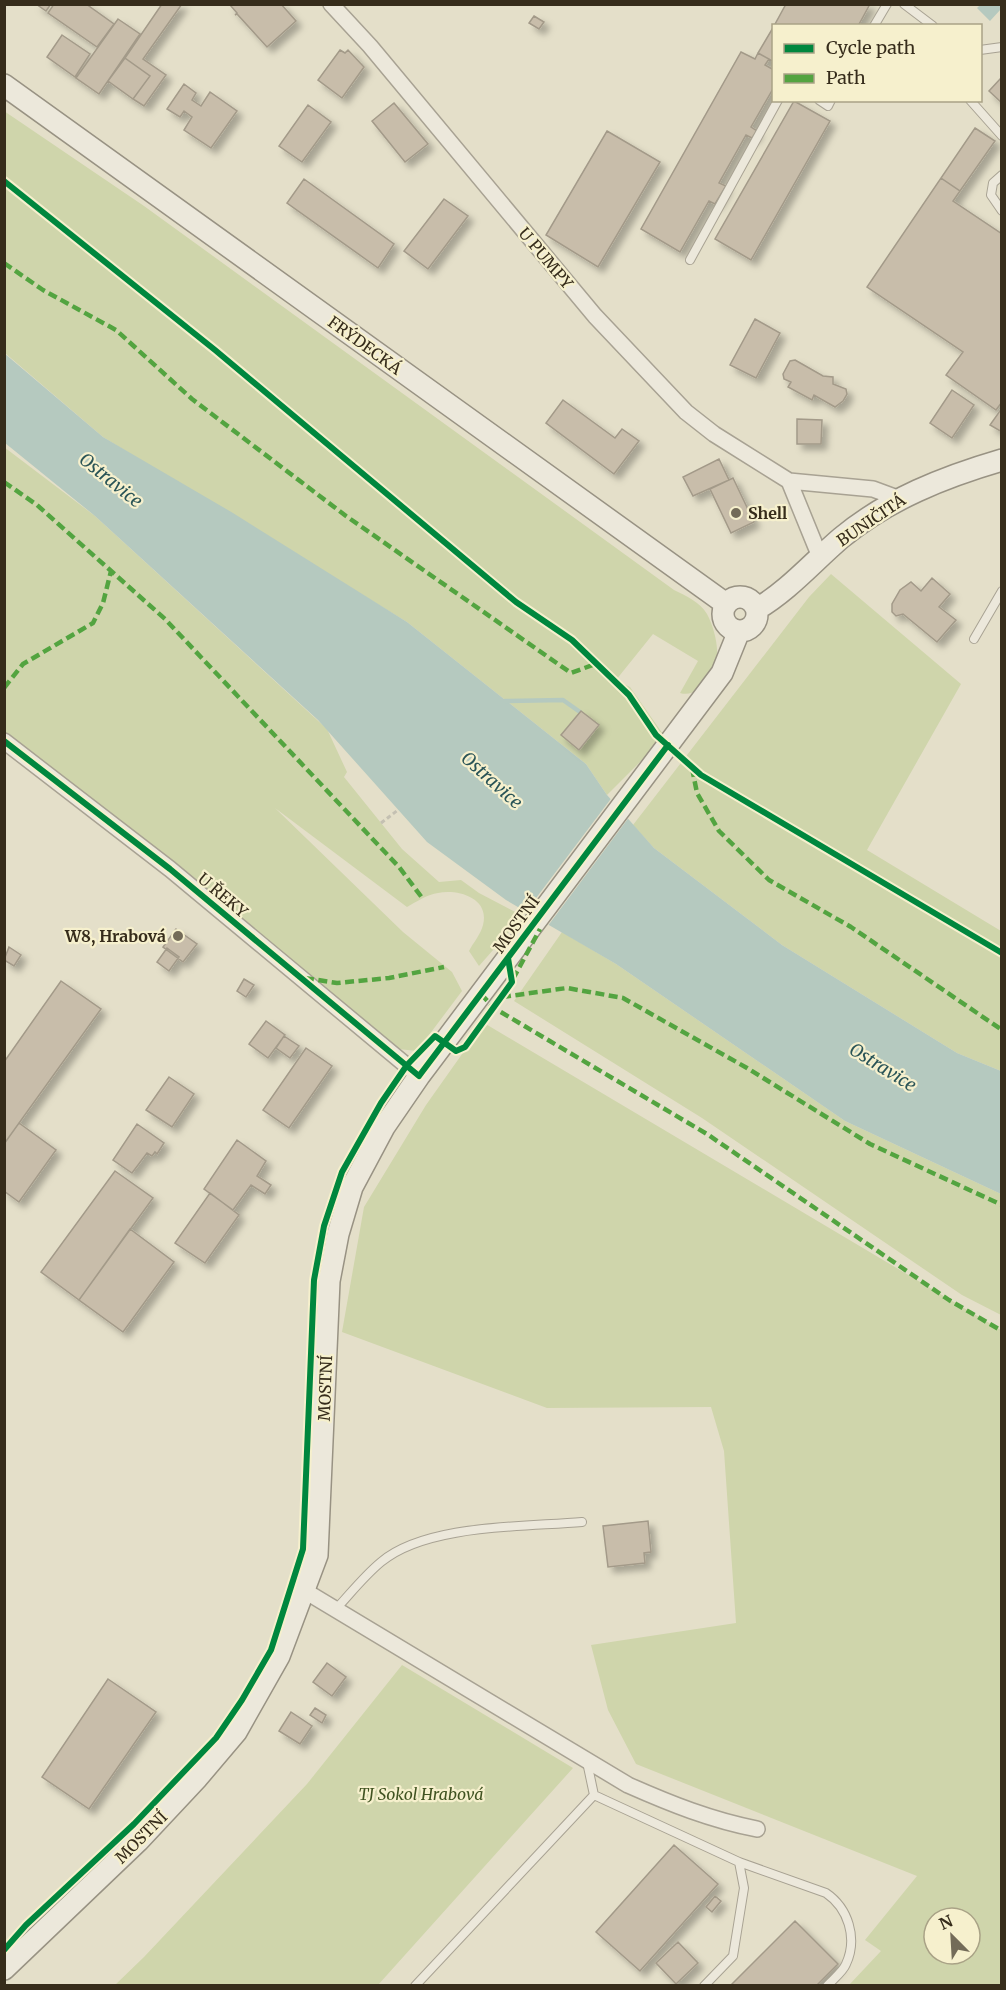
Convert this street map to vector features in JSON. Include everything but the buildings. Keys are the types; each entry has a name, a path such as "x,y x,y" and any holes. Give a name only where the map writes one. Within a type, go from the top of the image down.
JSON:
{"main road":[{"name":"FRÝDECKÁ","path":"4,85 726,604"},
{"name":"BUNIČITÁ","path":"757,609 777,598 820,557 866,520 900,499 938,481 1002,460"},
{"path":"742,597 752,601 757,609 754,625 747,630 739,631 729,627 724,620 726,604 732,599 742,597"},
{"name":"MOSTNÍ","path":"8,1959 138,1841 197,1778 236,1732 279,1656 317,1555 329,1281 338,1234 352,1187 384,1127 419,1076 722,673 739,631"}],"street":[{"name":"U PUMPY","path":"335,6 595,316 686,412 714,434 789,481 873,489 900,499"},
{"path":"789,481 820,557"},
{"name":"U ŘEKY","path":"4,741 170,869 419,1076"},
{"path":"305,1591 628,1785 679,1808 718,1821 757,1829"}],"lane":[{"path":"875,24 886,4"},
{"path":"904,4 914,8 931,24"},
{"path":"982,50 1002,47"},
{"path":"690,260 777,102"},
{"path":"972,102 1002,136"},
{"path":"1002,175 993,183 991,195 1002,211"},
{"path":"974,639 1002,591"},
{"path":"336,1609 382,1561 415,1542 456,1532 582,1522"},
{"path":"587,1760 594,1795"},
{"path":"594,1795 739,1862 826,1893 839,1901 845,1912 851,1935 846,1965 827,1986"},
{"path":"415,1986 594,1795"},
{"path":"704,1986 733,1956 744,1888 739,1862"}],"path":[{"path":"381,823 398,810"}],"green space":[{"path":"4,111 144,206 674,590 701,606 713,629 717,655 710,676 700,688 687,694 680,693 698,661 653,634 616,680 630,687 665,737 607,795 586,764 407,622 103,437 5,353"},
{"path":"4,447 95,516 327,729 347,772 344,777 402,849 439,882 461,880 479,893 523,916 479,966 469,951 479,935 484,916 482,908 471,897 463,894 438,893 407,907 275,808 403,932 452,972 462,991 417,1051 398,1049 5,740"},
{"path":"831,574 961,684 867,850 1001,931 1001,1071 957,1053 782,945 654,848 633,825 809,597"},
{"path":"562,932 616,964 845,1121 1001,1194 1001,1315 962,1295 702,1118 514,1001"},
{"path":"484,1023 1001,1330 1001,1985 849,1985 881,1951 865,1940 917,1876 636,1764 608,1710 591,1645 736,1623 724,1451 711,1407 547,1408 342,1332 364,1207 426,1105"},
{"name":"TJ Sokol Hrabová","path":"402,1665 573,1768 378,1985 115,1985 307,1784"}],"water":[{"path":"980,5 1000,5 1001,9 990,21 977,8"},
{"name":"Ostravice","path":"4,353 103,437 233,513 407,622 586,764 607,795 654,848 782,945 957,1053 1001,1071 1001,1194 845,1121 616,964 506,900 427,842 318,720 95,516 5,443"}],"pier":[{"path":"613,796 630,816 547,927 524,914"}],"waterway":[{"path":"505,701 563,700 580,712"}],"marked path":[{"path":"4,263 43,290 116,330 192,399 346,516 571,673 598,663"},
{"path":"4,482 37,505 165,619 399,867 423,899"},
{"path":"4,688 23,664 93,623 103,603 111,571"},
{"path":"692,768 697,793 719,831 769,880 851,927 1002,1030"},
{"path":"513,979 540,929"},
{"path":"305,978 337,983 389,978 444,967"},
{"path":"502,997 567,988 623,998 747,1068 870,1144 1002,1205"},
{"path":"481,994 494,1008 707,1134 949,1300 1002,1331"}],"cycle path":[{"path":"4,181 215,350 516,602 572,640 629,695 656,735 701,775 1002,953"},
{"path":"4,741 170,869 419,1076 668,745"},
{"path":"4,1950 26,1925 134,1824 216,1738 242,1700 271,1650 303,1549 314,1280 324,1226 342,1172 381,1103 407,1065 435,1036 456,1051 465,1047 512,982 508,958"}],"place":[{"name":"Shell","path":"736,513"},
{"name":"W8, Hrabová","path":"178,936"}]}
